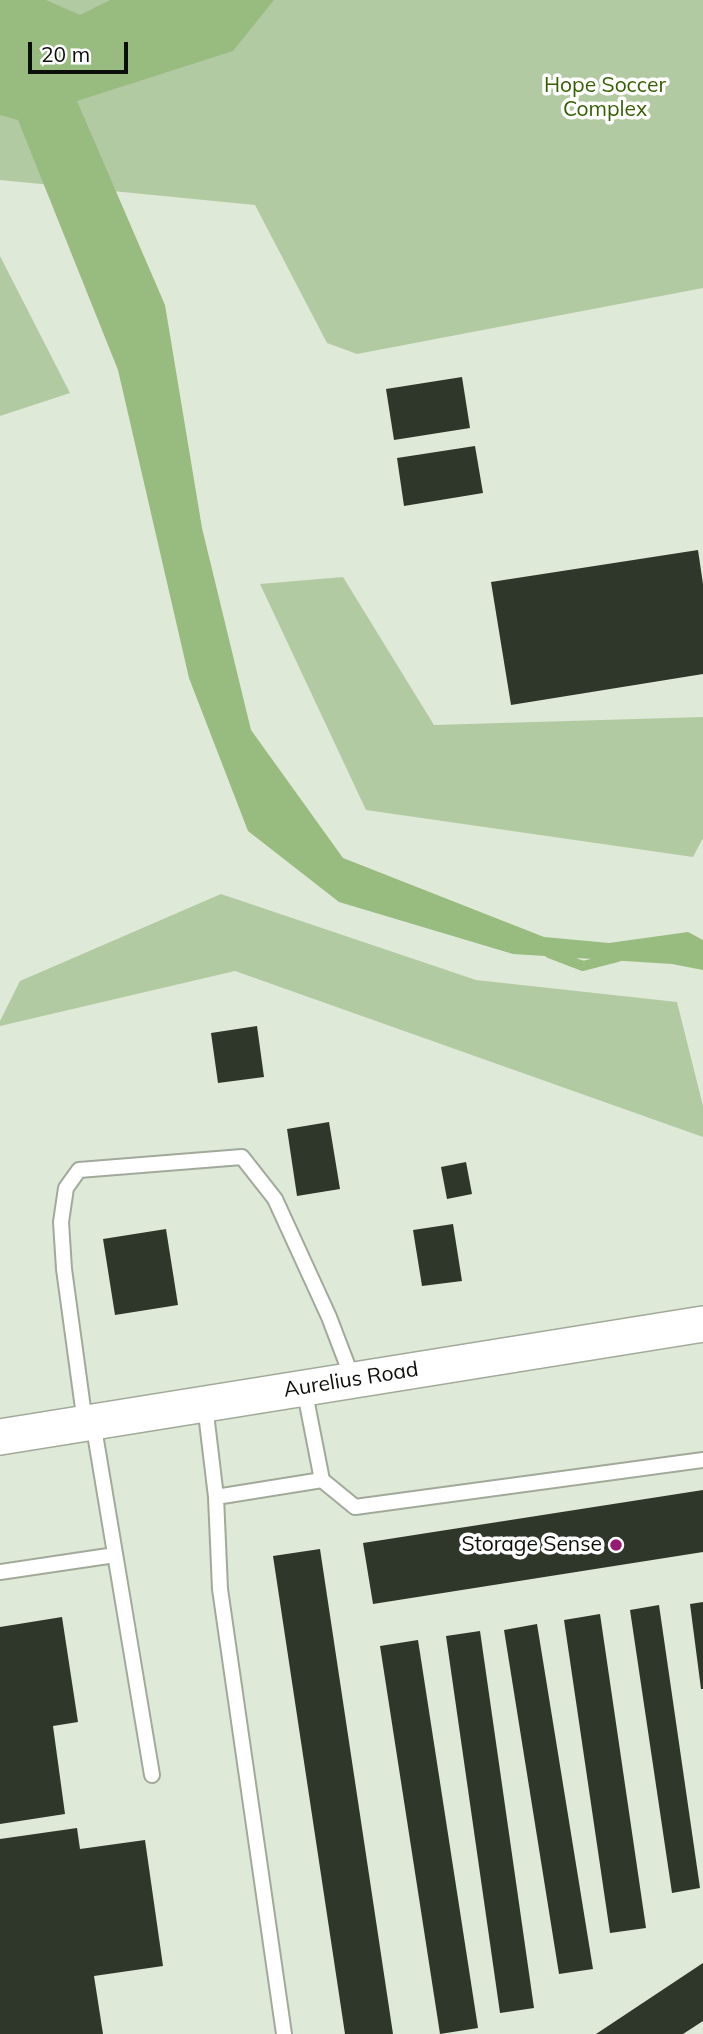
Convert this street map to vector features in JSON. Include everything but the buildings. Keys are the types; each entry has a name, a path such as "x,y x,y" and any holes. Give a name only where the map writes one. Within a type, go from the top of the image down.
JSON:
{"street":[{"name":"Aurelius Road","path":"0,1437 703,1324"}],"lane":[{"path":"152,1775 64,1269 61,1222 66,1188 79,1170 242,1157 275,1199 329,1317 354,1380"},
{"path":"304,1388 322,1480 355,1507 703,1460"},
{"path":"205,1404 216,1497 220,1589 284,2034"},
{"path":"216,1497 322,1480"},
{"path":"0,1572 115,1555"}],"green space":[{"name":"Hope Soccer Complex","path":"0,0 703,0 703,288 357,354 327,343 255,205 0,180"},
{"path":"0,256 70,393 0,416"},
{"path":"343,577 434,725 703,717 703,838 693,857 366,810 260,584"},
{"path":"221,894 476,980 677,1002 703,1106 703,1137 235,971 0,1026 20,981"}],"shaded area":[{"path":"0,0 46,0 80,15 110,0 274,0 233,51 77,101 165,305 202,528 251,730 343,858 544,937 609,943 688,932 703,940 703,970 672,964 513,954 339,902 248,831 189,678 118,370 18,120 0,115"}],"waterway":[{"path":"549,953 583,966 618,957"}],"place":[{"name":"Storage Sense","path":"616,1545"}]}
